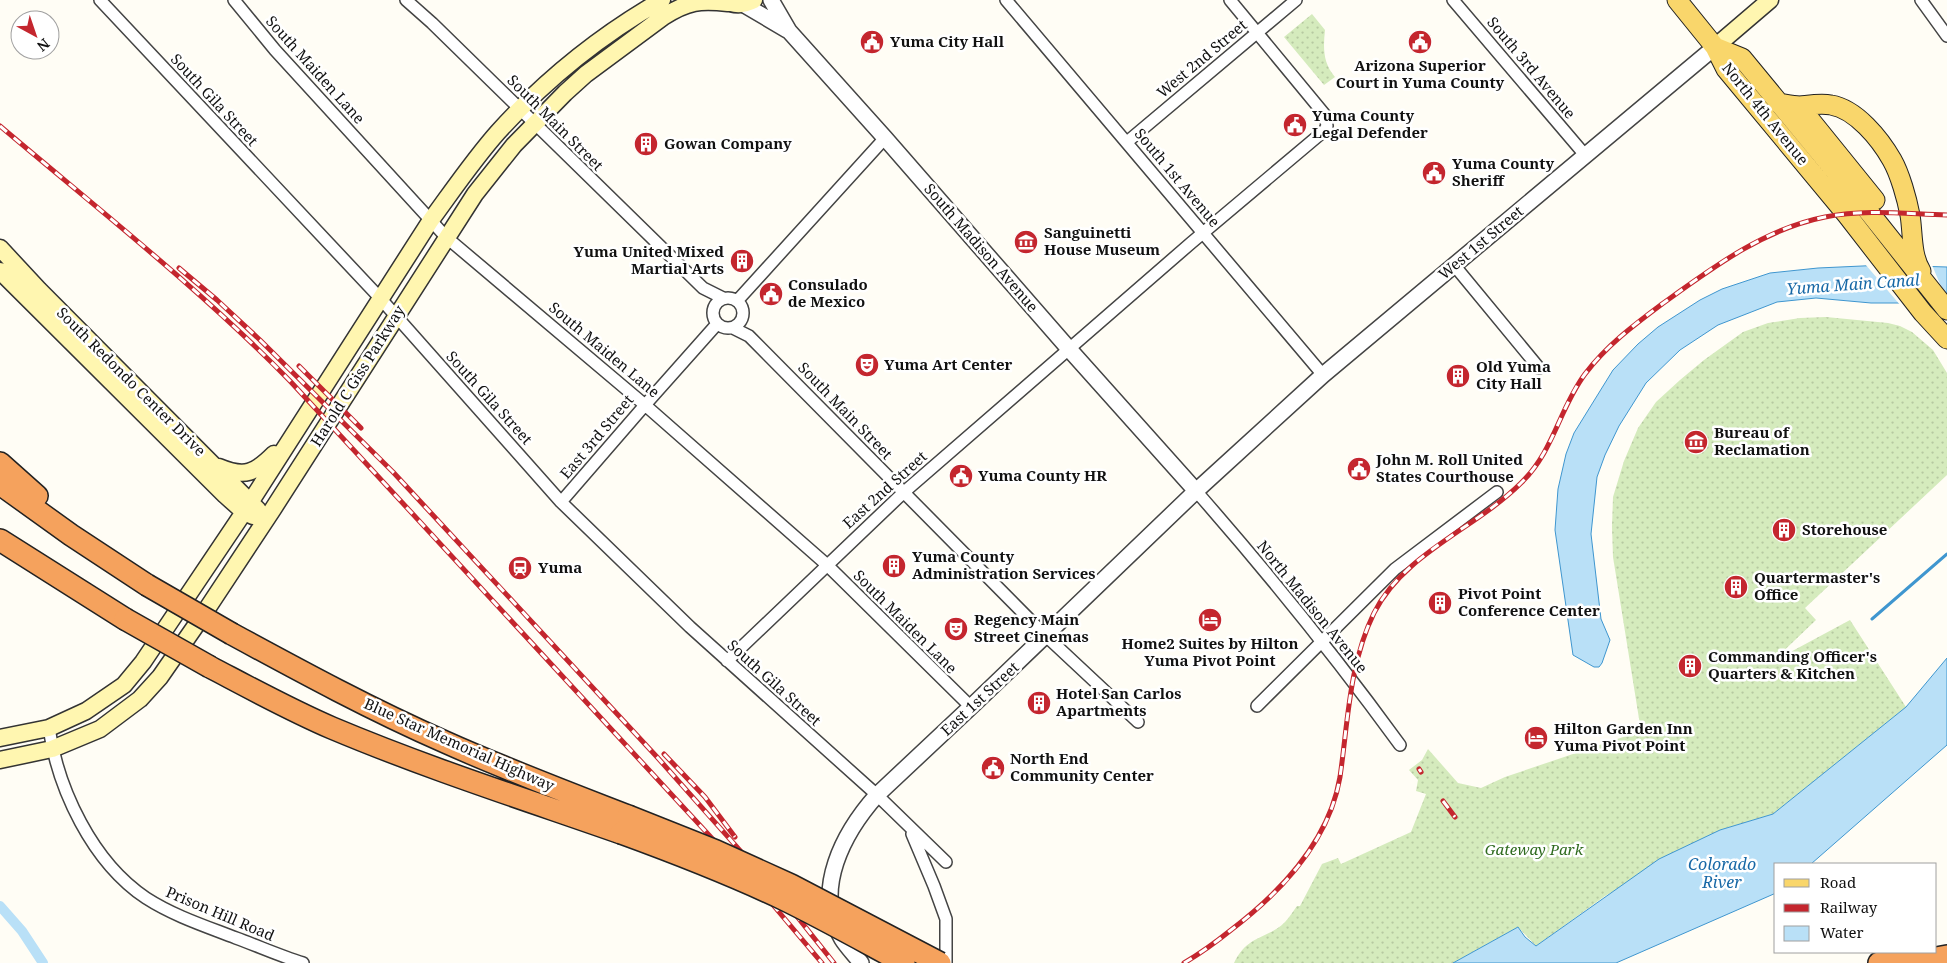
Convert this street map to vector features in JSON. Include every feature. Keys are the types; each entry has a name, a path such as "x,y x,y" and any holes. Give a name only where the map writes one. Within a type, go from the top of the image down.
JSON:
{"highway":[{"path":"0,463 114,564"},
{"name":"Blue Star Memorial Highway","path":"0,484 114,564 232,634 341,693 444,742 524,776 767,892 904,963"},
{"name":"Blue Star Memorial Highway","path":"0,540 125,619 284,706 432,767 716,851 773,876 940,963"},
{"path":"0,552 16,564 82,593"},
{"path":"1879,963 1919,953"},
{"path":"1909,963 1947,956"}],"main road":[{"name":"Harold C Giss Parkway","path":"0,760 52,748 100,729 140,699 160,677 255,536 257,510 290,439 431,220 498,132 520,109 585,52 662,0"},
{"name":"Harold C Giss Parkway","path":"0,738 49,728 86,711 124,685 143,662 227,538 257,510 396,316 475,194 534,123 586,74 675,9 702,0 737,2"},
{"path":"1678,0 1715,47"},
{"name":"West 1st Street","path":"1715,47 1770,0"},
{"name":"North 4th Avenue","path":"1715,47 1742,58 1869,212 1914,260 1946,309"},
{"name":"North 4th Avenue","path":"1715,47 1726,70 1847,215 1923,313 1947,339"},
{"path":"1778,102 1799,106 1808,104 1831,105 1846,110 1858,118 1892,160 1897,172 1910,214 1914,260"},
{"path":"1799,106 1914,260"},
{"name":"South Redondo Center Drive","path":"0,248 38,290 257,510"},
{"name":"South Redondo Center Drive","path":"0,270 225,495 257,510"},
{"path":"214,465 244,474 254,471 261,467 290,439"},
{"path":"225,495 230,511 227,538"}],"street":[{"name":"South Gila Street","path":"100,0 380,298 561,502 727,660 877,795 946,862"},
{"name":"South Maiden Lane","path":"234,0 275,50 446,237 644,405 826,564 971,707"},
{"name":"South Main Street","path":"406,0 432,23 703,288 723,298"},
{"name":"South Madison Avenue","path":"771,0 789,31 1196,491"},
{"name":"South 1st Avenue","path":"1006,0 1323,376"},
{"path":"1069,349 1203,233 1320,136 1327,126 1325,114 1230,0"},
{"name":"West 2nd Street","path":"1127,142 1296,0"},
{"name":"South 3rd Avenue","path":"1453,0 1585,155"},
{"path":"1921,0 1947,36"},
{"path":"737,2 789,31"},
{"name":"West 1st Street","path":"1196,491 1323,376 1715,47"},
{"path":"737,301 885,138"},
{"path":"1454,265 1539,368"},
{"name":"South Main Street","path":"703,288 713,308"},
{"path":"723,298 728,298 737,301 742,308 743,316 740,323 733,328 724,328 717,324 712,317 713,308 719,301 723,298"},
{"name":"South Main Street","path":"743,316 749,336"},
{"name":"East 3rd Street","path":"561,502 644,405 717,324"},
{"name":"South Main Street","path":"733,328 749,336 1046,636 1138,722"},
{"name":"East 2nd Street","path":"727,660 903,493 1069,349"},
{"name":"East 1st Street","path":"861,963 841,938 831,911 831,884 838,855 854,823 877,795 1196,491"},
{"name":"North Madison Avenue","path":"1196,491 1260,563 1323,641 1400,744"},
{"path":"1257,706 1395,570 1497,492"},
{"name":"Prison Hill Road","path":"49,728 52,748 68,795 80,822 115,871 132,887 170,912 303,963"},
{"path":"908,826 921,852 946,919 946,963"}],"green space":[{"path":"1312,14 1325,30 1326,61 1335,77 1324,85 1284,37"},
{"name":"Gateway Park","path":"1826,317 1888,323 1900,326 1912,332 1933,350 1947,373 1947,475 1805,608 1816,620 1772,662 1850,620 1906,707 1773,814 1720,830 1605,896 1536,946 1518,927 1453,963 1234,963 1245,947 1278,928 1287,920 1297,906 1300,906 1322,864 1338,858 1341,864 1411,832 1426,794 1416,791 1418,780 1409,770 1422,760 1428,749 1458,783 1481,788 1505,777 1641,731 1613,557 1612,527 1613,497 1624,461 1638,428 1656,402 1680,380 1743,332 1768,323 1800,318"}],"water":[{"name":"Yuma Main Canal","path":"1884,265 1947,267 1947,303 1871,303 1816,298 1777,302 1718,325 1680,350 1646,383 1619,426 1597,477 1591,534 1601,619 1610,640 1599,667 1594,667 1573,655 1555,530 1558,489 1566,454 1574,433 1613,370 1638,344 1658,327 1700,300 1722,289 1770,273 1818,268"},
{"name":"Colorado River","path":"1947,658 1947,745 1812,863 1774,863 1774,894 1616,963 1453,963 1518,927 1525,937 1536,946 1659,859 1720,830 1773,814 1906,707"}],"pier":[{"path":"1865,264 1932,265 1947,296 1947,305 1901,306"}],"waterway":[{"path":"1872,619 1947,554"},
{"path":"0,906 22,931 43,963"}],"railway":[{"path":"0,126 185,282 290,381 768,899 822,963"},
{"path":"1184,963 1220,939 1268,899 1285,882 1314,844 1334,801 1340,777 1354,673 1359,652 1374,613 1387,592 1403,574 1422,558 1503,499 1532,471 1549,444 1576,387 1593,364 1621,336 1662,304 1719,264 1760,240 1781,231 1825,217 1856,213 1947,215"},
{"path":"179,268 260,340 393,472 657,757 775,890"},
{"path":"299,366 361,428"},
{"path":"664,754 705,797 735,837"},
{"path":"1443,801 1455,817"},
{"path":"772,885 834,963"}],"place":[{"name":"Yuma City Hall","path":"872,42"},
{"name":"Arizona Superior Court in Yuma County","path":"1420,42"},
{"name":"Yuma County Legal Defender","path":"1295,125"},
{"name":"Gowan Company","path":"646,144"},
{"name":"Yuma County Sheriff","path":"1434,173"},
{"name":"Sanguinetti House Museum","path":"1026,242"},
{"name":"Yuma United Mixed Martial Arts","path":"742,261"},
{"name":"Consulado de Mexico","path":"771,294"},
{"name":"Yuma Art Center","path":"867,365"},
{"name":"Old Yuma City Hall","path":"1458,376"},
{"name":"Bureau of Reclamation","path":"1696,442"},
{"name":"John M. Roll United States Courthouse","path":"1359,469"},
{"name":"Yuma County HR","path":"961,476"},
{"name":"Storehouse","path":"1784,530"},
{"name":"Yuma County Administration Services","path":"894,566"},
{"name":"Yuma","path":"520,568"},
{"name":"Quartermaster's Office","path":"1736,587"},
{"name":"Pivot Point Conference Center","path":"1440,603"},
{"name":"Home2 Suites by Hilton Yuma Pivot Point","path":"1210,620"},
{"name":"Regency Main Street Cinemas","path":"956,629"},
{"name":"Commanding Officer's Quarters & Kitchen","path":"1690,666"},
{"name":"Hotel San Carlos Apartments","path":"1039,703"},
{"name":"Hilton Garden Inn Yuma Pivot Point","path":"1536,738"},
{"name":"North End Community Center","path":"993,768"}]}
